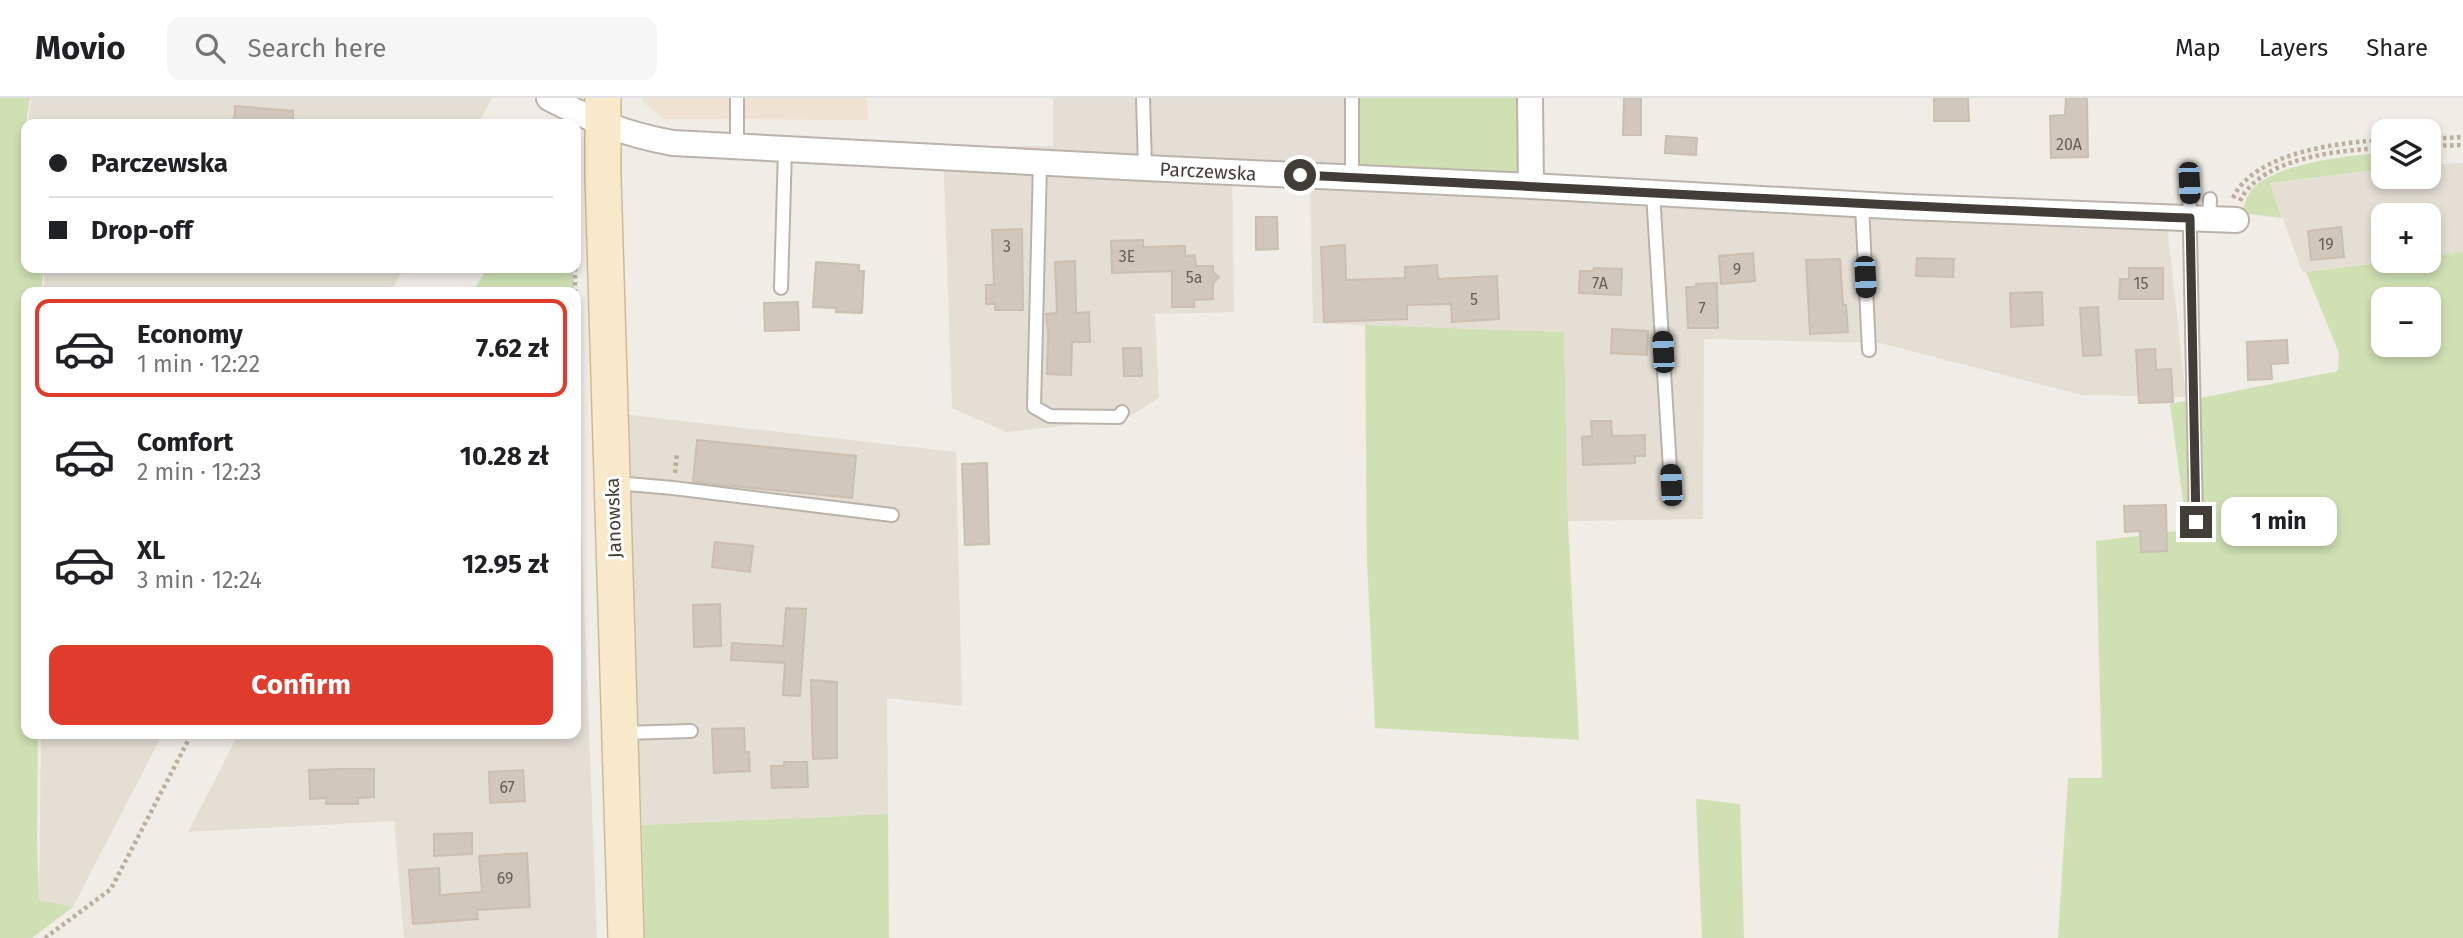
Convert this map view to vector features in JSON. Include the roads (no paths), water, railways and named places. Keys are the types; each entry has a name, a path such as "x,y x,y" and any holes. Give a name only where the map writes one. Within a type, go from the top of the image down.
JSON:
{"street":[{"name":"Parczewska","path":"549,98 602,111 637,136 673,143 1862,205 2215,215"},
{"path":"1530,98 1531,186"},
{"name":"Janowska","path":"602,111 626,938"}],"lane":[{"path":"737,98 737,146"},
{"path":"1143,98 1145,168"},
{"path":"1352,98 1352,178"},
{"path":"780,289 785,149"},
{"path":"1040,163 1034,407 1050,416 1119,417 1122,412"},
{"path":"2189,183 2215,215 2196,522"},
{"path":"1653,193 1671,485"},
{"path":"1862,205 1869,350"},
{"path":"612,482 892,515"},
{"path":"619,733 691,731"}]}
